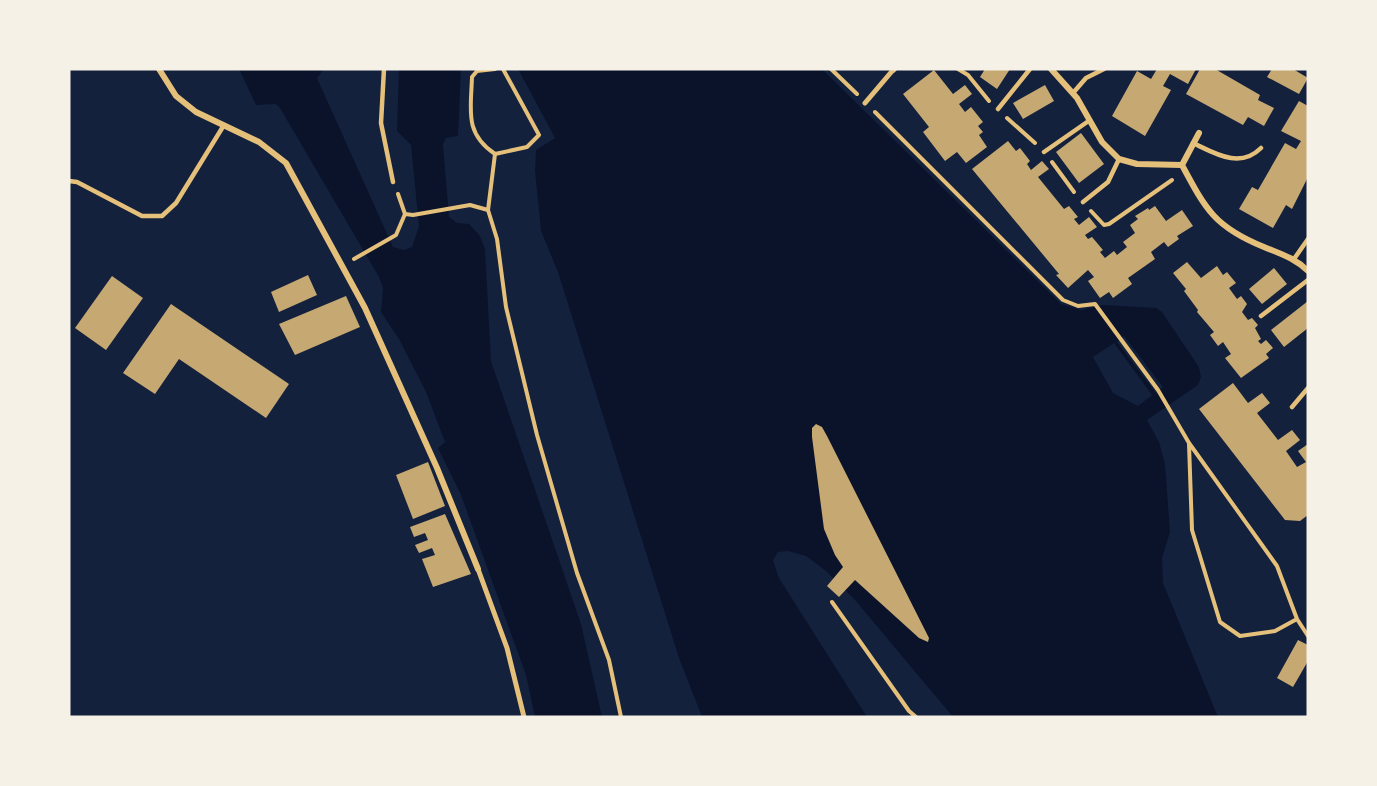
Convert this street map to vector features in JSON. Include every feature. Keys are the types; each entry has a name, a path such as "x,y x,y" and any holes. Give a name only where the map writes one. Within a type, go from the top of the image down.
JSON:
{"street":[{"path":"159,69 176,96 196,112 259,142 286,164 343,265 437,468 478,569 507,648 524,717"},
{"path":"866,103 894,69"},
{"path":"1051,69 1073,93 1107,149 1119,159 1137,164 1184,168"},
{"path":"1199,133 1184,168 1199,199 1212,217 1234,233 1294,259 1308,271"}],"lane":[{"path":"384,69 381,123 393,182"},
{"path":"998,109 1030,69"},
{"path":"1073,93 1086,78 1104,69"},
{"path":"1044,152 1090,120"},
{"path":"69,181 142,216 162,216 176,203 224,125"},
{"path":"1193,143 1221,156 1240,160 1253,155 1261,148"},
{"path":"1083,202 1108,182 1119,159"},
{"path":"1294,259 1308,239"},
{"path":"1261,316 1308,280"},
{"path":"1292,407 1308,388"}],"path":[{"path":"472,77 477,71 503,70 539,135 527,147 495,154 480,144 471,124 472,77 473,69"},
{"path":"831,69 1063,300 1078,306 1095,304 1158,390 1189,443 1277,566 1297,620 1308,636"},
{"path":"958,69 968,75 998,109 1044,152 1104,225 1109,224 1184,168"},
{"path":"495,154 488,210 496,239 506,307 537,435 577,573 609,660 621,717"},
{"path":"343,265 396,235 405,214 393,182"},
{"path":"405,214 414,215 471,205 488,210"},
{"path":"1189,443 1192,530 1220,622 1240,636 1275,631 1297,620"},
{"path":"832,602 909,711 916,717"}],"water":[{"path":"239,69 324,69 317,78 393,247 404,250 412,247 419,226 411,145 397,131 399,69 461,69 458,136 446,138 443,144 449,217 457,223 469,224 480,236 485,249 491,361 581,624 602,717 535,717 526,675 461,495 438,448 445,442 426,392 399,339 381,312 383,288 379,277 280,108 276,104 256,105"},
{"path":"518,69 822,69 1061,304 1081,310 1103,305 1156,308 1162,312 1199,367 1201,377 1198,385 1147,420 1159,442 1165,464 1170,532 1162,558 1163,583 1218,717 953,717 855,600 826,571 806,556 788,551 778,552 773,560 779,578 867,717 702,717 679,658 558,272 541,231 535,171 536,150 555,138","holes":["1124,336 1163,387 1156,393 1117,342","1114,343 1152,395 1138,406 1113,393 1093,357"]}],"building":[{"path":"985,69 1010,69 997,89 980,77"},
{"path":"1157,69 1196,69 1188,84 1170,74 1163,86 1171,90 1145,136 1112,116 1137,71 1151,79"},
{"path":"1200,69 1215,69 1260,95 1258,100 1274,108 1264,126 1248,117 1243,125 1186,94"},
{"path":"1272,69 1293,69 1308,78 1299,94 1267,77"},
{"path":"934,70 953,94 965,85 972,94 959,104 965,112 971,107 983,122 978,126 983,132 979,135 987,147 966,163 957,152 945,161 923,132 929,127 903,94"},
{"path":"1045,85 1054,101 1023,119 1013,103"},
{"path":"1299,101 1308,106 1308,177 1292,209 1286,205 1273,228 1239,209 1252,187 1258,190 1285,143 1296,149 1301,141 1281,131"},
{"path":"1081,133 1104,164 1079,183 1056,152"},
{"path":"1008,141 1016,151 1020,148 1030,161 1027,164 1031,170 1042,161 1049,169 1038,177 1064,209 1069,206 1078,217 1074,219 1079,225 1089,217 1097,227 1085,235 1088,239 1092,237 1103,250 1100,252 1105,258 1114,251 1117,255 1127,247 1123,242 1135,233 1130,225 1138,219 1135,216 1148,208 1149,210 1155,206 1166,221 1182,210 1193,226 1177,236 1179,239 1168,247 1164,242 1151,252 1155,259 1128,278 1132,284 1113,298 1109,292 1100,298 1088,281 1094,277 1088,270 1068,288 972,169"},
{"path":"1187,262 1201,278 1217,266 1223,275 1227,272 1236,283 1229,288 1237,299 1241,296 1247,304 1242,312 1248,320 1252,318 1258,325 1255,328 1261,339 1258,341 1261,344 1266,340 1273,348 1266,354 1269,358 1241,378 1225,358 1231,354 1223,342 1218,346 1210,335 1214,332 1197,312 1198,310 1184,291 1186,289 1173,273"},
{"path":"1274,268 1287,284 1262,304 1249,289"},
{"path":"308,275 317,295 279,312 271,292"},
{"path":"112,276 143,298 106,350 75,328"},
{"path":"346,296 360,327 295,355 279,324"},
{"path":"1308,301 1308,328 1284,347 1271,330"},
{"path":"171,304 289,384 266,418 179,359 155,394 123,373"},
{"path":"1233,383 1248,403 1262,393 1270,403 1257,413 1278,440 1292,430 1300,440 1286,451 1297,467 1306,462 1298,451 1308,444 1308,515 1300,521 1285,520 1199,409"},
{"path":"816,424 822,427 827,436 929,638 928,642 919,638 855,580 839,597 827,586 843,567 824,529 812,437 812,428"},
{"path":"428,462 445,506 413,519 396,475"},
{"path":"445,514 471,574 433,587 422,559 435,555 432,548 419,553 415,545 428,540 425,533 414,537 410,527"},
{"path":"1298,640 1308,645 1308,661 1293,687 1277,678"}]}
